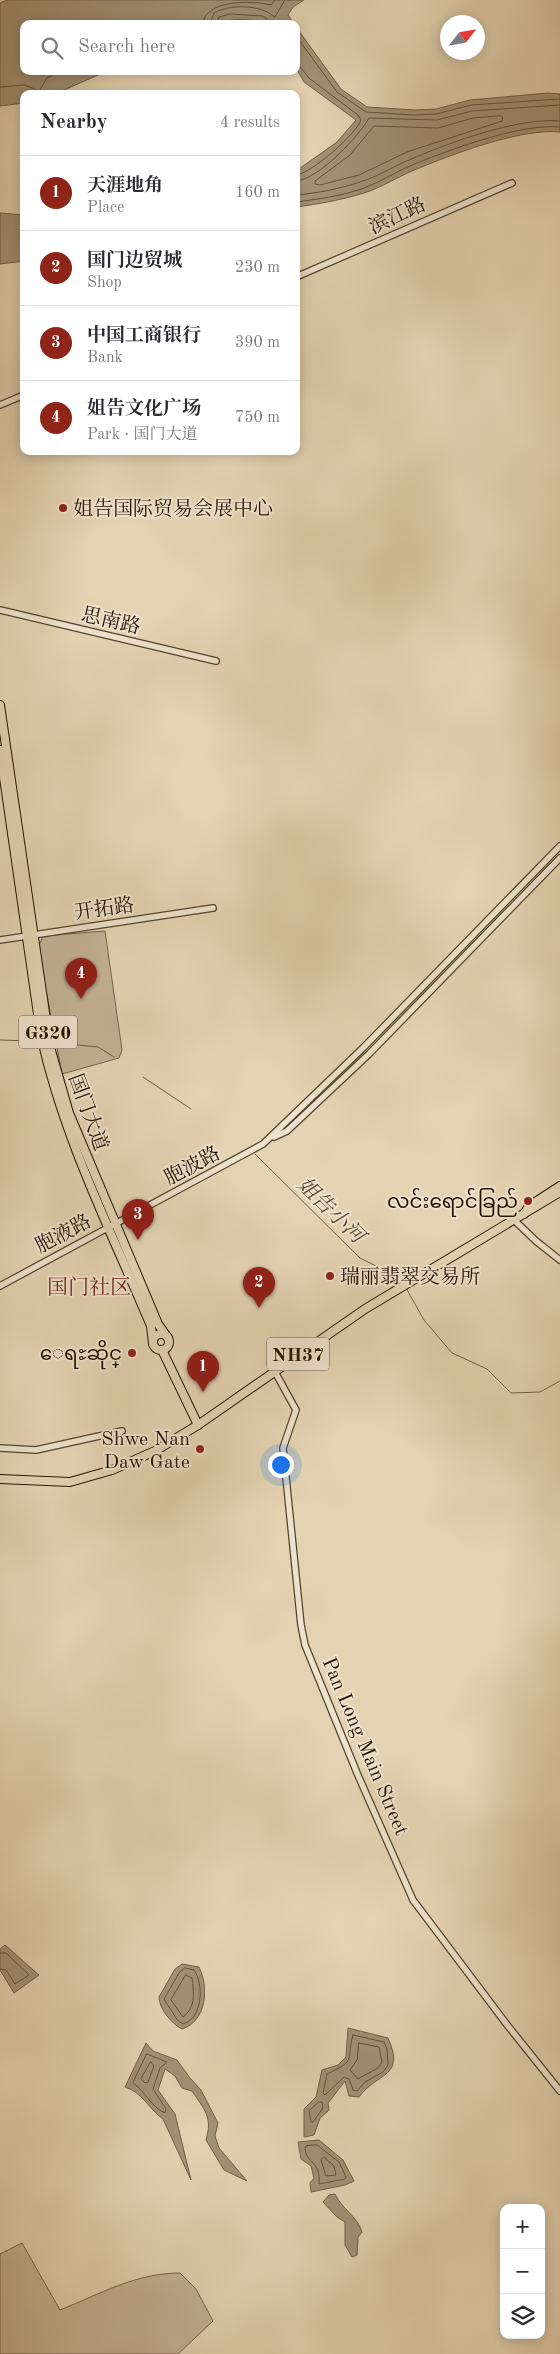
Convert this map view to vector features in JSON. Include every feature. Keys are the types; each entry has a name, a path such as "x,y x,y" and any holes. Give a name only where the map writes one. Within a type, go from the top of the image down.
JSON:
{"highway":[{"name":"国门大道","path":"0,705 31,935"},
{"name":"国门大道","path":"0,750 49,1040 58,1079 69,1113 151,1326 153,1344"},
{"name":"NH37","path":"524,1214 529,1206 560,1186"},
{"name":"NH37","path":"0,1479 70,1482 112,1470 155,1450 198,1425 274,1370 403,1284 530,1212 560,1192"},
{"name":"国门大道","path":"113,1225 158,1324 168,1338"},
{"path":"162,1350 168,1346 168,1338 164,1334 156,1334 153,1344 156,1348 162,1350 188,1408 198,1425"}],"street":[{"name":"滨江路","path":"300,275 512,183"},
{"path":"0,405 20,397"},
{"name":"思南路","path":"0,610 216,660"},
{"path":"270,1139 560,846"},
{"path":"270,1139 287,1131 336,1086 560,858"},
{"path":"507,901 513,907"},
{"name":"开拓路","path":"0,940 214,908"},
{"path":"469,939 476,945"},
{"name":"胞波路","path":"113,1225 256,1149 270,1139"},
{"path":"514,1220 560,1260"},
{"name":"胞液路","path":"0,1286 113,1225"},
{"name":"Pan Long Main Street","path":"274,1370 296,1410 283,1448 301,1625 305,1645 354,1765 413,1900 508,2026 560,2090"},
{"path":"0,1448 36,1450 122,1431"}],"shaded area":[{"path":"105,931 122,1050 119,1058 62,1074 38,948 43,936"},
{"path":"22,2243 60,2310 133,2280 180,2273 196,2289 213,2321 178,2354 0,2354 0,2254"}],"water":[{"path":"7,0 304,0 293,7 288,15 291,20 20,20 20,75 98,75 64,90 20,90 20,104 0,106 0,3"},
{"path":"300,33 341,89 367,107 415,110 436,109 470,100 548,93 560,94 560,132 525,134 485,144 428,165 364,193 330,202 300,206 300,168 337,142 356,120 304,82 300,75"},
{"path":"0,213 20,215 20,262 0,264"},
{"path":"5,1945 39,1975 14,1993 0,1970 0,1949"},
{"path":"182,1964 199,1967 205,1993 204,2002 197,2019 182,2029 167,2016 161,2006 159,1997 175,1969"},
{"path":"348,2028 388,2038 393,2051 394,2061 387,2073 366,2089 359,2097 349,2096 345,2081 328,2103 329,2110 320,2118 314,2135 304,2137 304,2109 316,2097 322,2070 338,2065 346,2057"},
{"path":"146,2043 153,2051 177,2060 201,2090 218,2123 215,2136 219,2148 247,2181 224,2170 206,2140 208,2119 204,2108 192,2091 182,2088 175,2076 165,2069 158,2090 175,2114 191,2180 163,2119 141,2097 125,2087"},
{"path":"319,2140 343,2160 354,2181 345,2185 311,2192 310,2183 314,2178 311,2166 301,2159 298,2142"},
{"path":"335,2194 357,2222 362,2232 358,2237 357,2255 352,2257 345,2245 345,2222 337,2217 323,2202 329,2195"}],"waterway":[{"name":"姐告小河","path":"0,1040 31,1041"},
{"name":"姐告小河","path":"58,1043 98,1047 114,1057"},
{"name":"姐告小河","path":"143,1077 191,1109"},
{"name":"姐告小河","path":"255,1154 360,1258 396,1276 402,1283"},
{"path":"406,1288 424,1320 452,1353 487,1369 511,1393 540,1392 560,1381"}],"place":[{"name":"姐告国际贸易会展中心","path":"63,508"},
{"name":"姐告文化广场","path":"81,999"},
{"name":"လင်းရောင်ခြည်","path":"528,1201"},
{"name":"中国工商银行","path":"138,1240"},
{"name":"瑞丽翡翠交易所","path":"330,1276"},
{"name":"国门边贸城","path":"259,1308"},
{"name":"ေရႊဆိုင္","path":"132,1353"},
{"name":"天涯地角","path":"203,1392"},
{"name":"Shwe Nan Daw Gate","path":"200,1449"}],"district":[{"name":"国门社区","path":"89,1287"}]}
